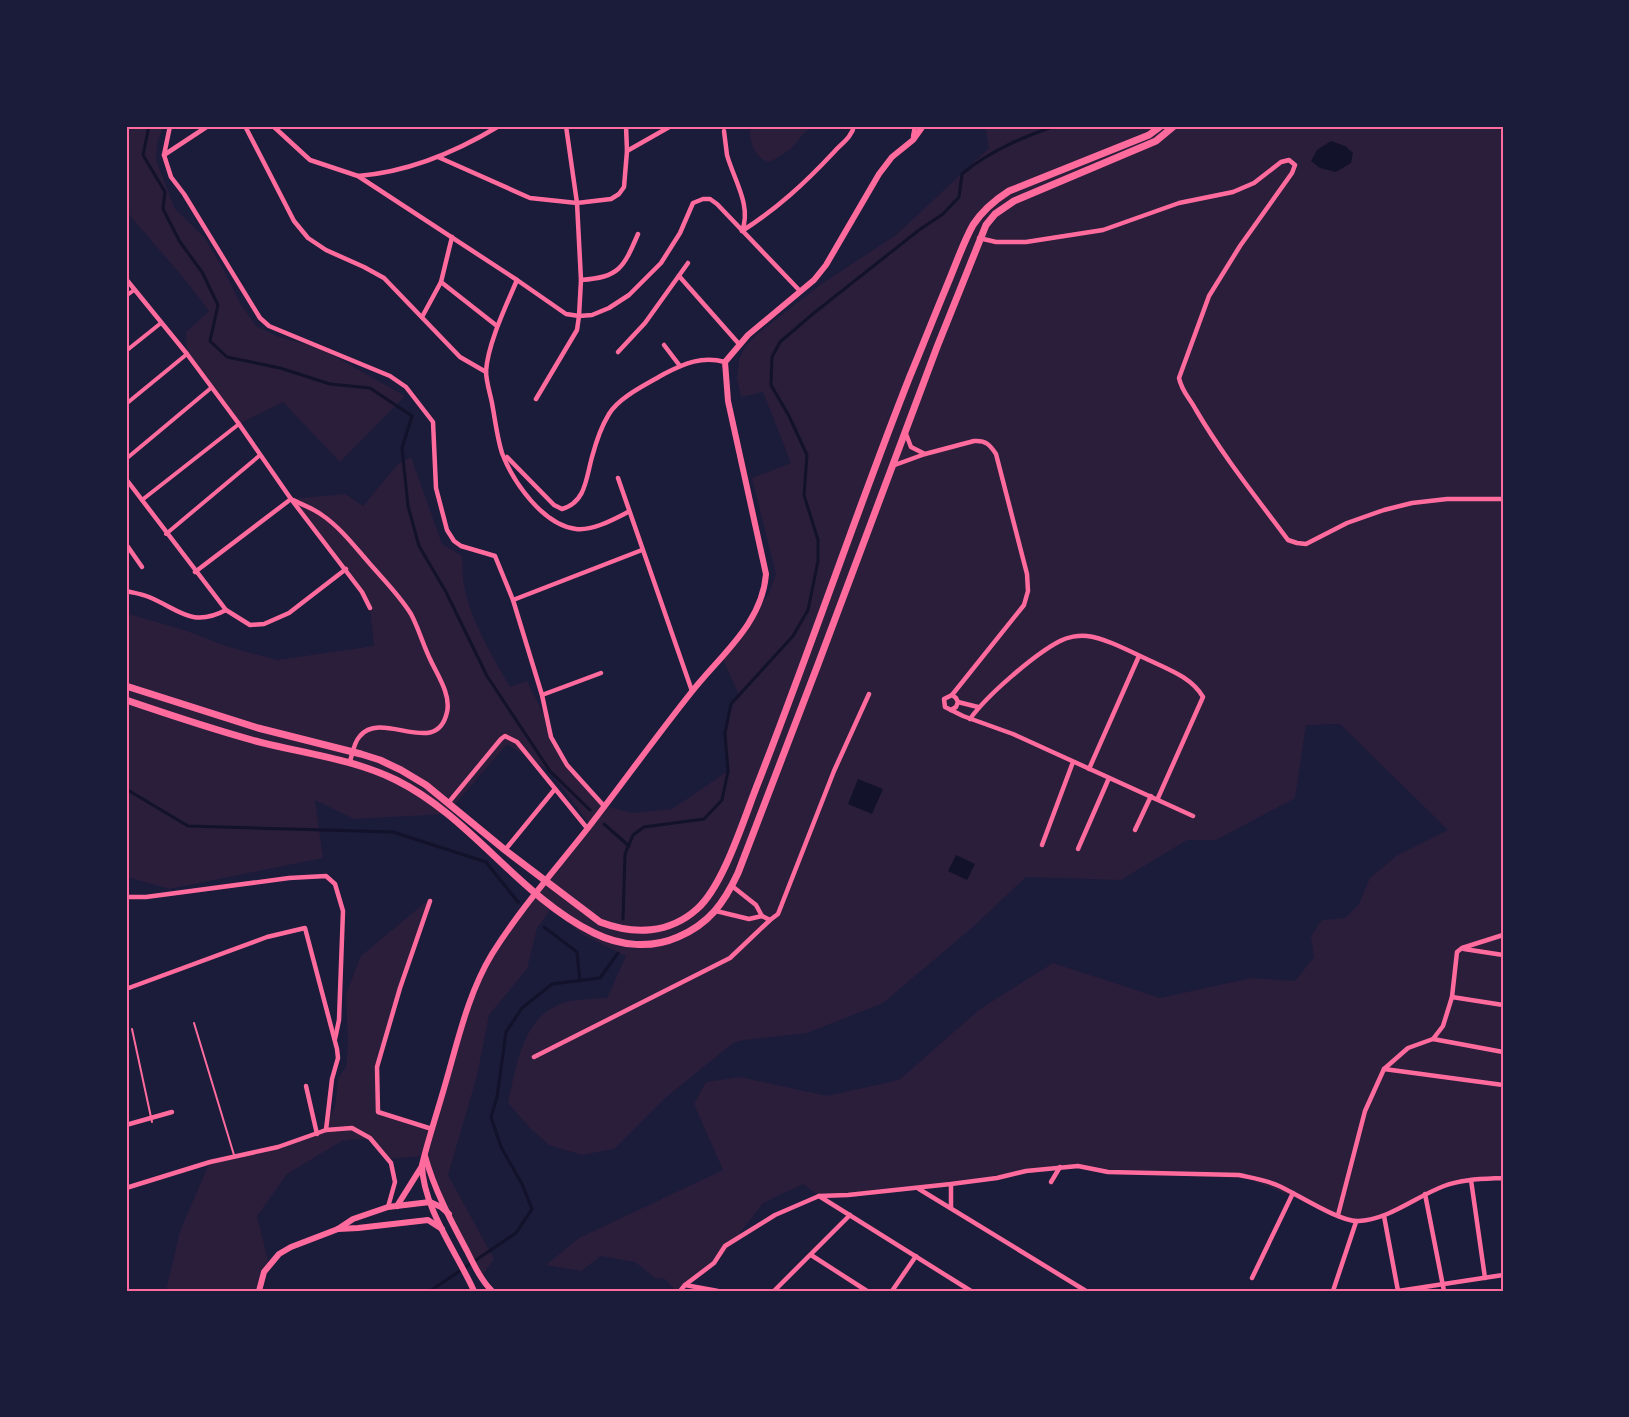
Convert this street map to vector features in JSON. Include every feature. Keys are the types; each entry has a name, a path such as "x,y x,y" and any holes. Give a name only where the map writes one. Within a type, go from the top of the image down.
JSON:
{"main road":[{"path":"126,686 258,728 380,759 426,784 544,881 600,922 617,928 638,931 664,928 679,922 697,910 708,897 724,867 780,727 874,466 950,277 974,224 990,204 1009,191 1149,135 1161,126"},
{"path":"126,700 252,740 350,762 398,781 429,800 536,892 569,918 594,933 630,944 659,943 675,939 707,921 732,886 979,238 995,214 1009,204 1093,166 1156,141 1173,126"}],"street":[{"path":"170,126 164,155 171,177 184,194 261,318 269,326 390,376 406,387 426,410 433,422 436,488 447,530 454,541 461,546 495,556 513,600 542,695 551,737 561,756 586,788 604,806"},
{"path":"164,155 208,126"},
{"path":"245,126 294,221 308,238 326,250 384,278 460,357 486,372"},
{"path":"273,126 310,160 358,176 566,314 592,315 609,309 629,295 661,263 680,233 693,203 703,199 710,199 717,204 800,291"},
{"path":"358,176 386,174 438,157 499,126"},
{"path":"536,399 577,330 579,316 581,280 577,203 566,126"},
{"path":"438,157 530,198 577,203 611,199 624,187 627,151 626,126"},
{"path":"627,151 671,126"},
{"path":"913,140 915,126"},
{"path":"397,1206 422,1165 476,985 503,936 692,691 733,645 756,611 765,591 766,574 729,401 725,362 762,322 779,311 826,265 879,174 892,158 913,140 923,126"},
{"path":"742,231 791,196 813,175 853,128"},
{"path":"724,131 727,155 746,211 746,222 742,231"},
{"path":"979,238 996,242 1026,242 1103,230 1179,202 1233,192 1254,183 1281,162 1289,160 1295,165 1292,173 1240,246 1209,296 1179,378 1181,390 1190,399 1206,428 1288,540 1306,544 1330,530 1384,510 1412,503 1503,499"},
{"path":"581,280 616,273 632,249 638,234"},
{"path":"422,317 441,282 452,237"},
{"path":"618,352 645,323 688,263"},
{"path":"679,276 740,344"},
{"path":"126,279 187,354 239,424 259,456 346,569 370,608"},
{"path":"517,280 497,326 486,372 502,453 519,485 530,499 559,524 578,529 592,527 628,512"},
{"path":"441,282 497,326"},
{"path":"126,296 134,290"},
{"path":"126,351 161,323"},
{"path":"664,345 680,366"},
{"path":"126,404 187,354"},
{"path":"502,453 554,505 562,509 569,507 583,491 598,437 609,414 617,404 642,387 700,358 725,362"},
{"path":"126,459 211,388"},
{"path":"142,500 239,424"},
{"path":"905,432 912,447 925,454"},
{"path":"892,466 925,454 974,441 989,444 996,454 1027,574 1028,591 1024,605 952,695 946,697 943,703 945,707 1013,734 1158,798 1193,816"},
{"path":"166,534 259,456"},
{"path":"618,478 692,691"},
{"path":"126,479 226,610 250,625 264,624 289,614 346,569"},
{"path":"195,572 291,499"},
{"path":"291,499 321,514 336,526 410,612 429,658 445,688 448,711 440,727 428,733 391,728 369,730 359,736 350,762"},
{"path":"126,544 142,567"},
{"path":"513,600 642,550"},
{"path":"126,591 149,597 176,612 198,618 212,617 226,610"},
{"path":"970,718 978,707 1002,685 1062,640 1087,636 1139,656 1179,674 1197,687 1203,697 1158,798"},
{"path":"1089,769 1139,656"},
{"path":"542,695 601,673"},
{"path":"534,1057 730,958 778,914 834,771 869,694"},
{"path":"952,695 958,702 978,707"},
{"path":"951,710 958,702"},
{"path":"449,802 505,736 517,742 587,828"},
{"path":"1042,845 1073,762"},
{"path":"1078,849 1109,778"},
{"path":"505,850 555,789"},
{"path":"1135,830 1151,796"},
{"path":"126,897 146,897 289,878 326,876 335,884 343,911 339,1020 335,1040"},
{"path":"732,886 756,905 762,916 770,920"},
{"path":"430,901 400,988 377,1067 378,1112 432,1129"},
{"path":"716,911 749,919 762,916"},
{"path":"126,989 267,937 305,928 338,1058 332,1079 326,1130"},
{"path":"1433,1039 1443,1026 1452,997 1457,952 1462,948 1503,935"},
{"path":"1462,948 1503,955"},
{"path":"1452,997 1503,1005"},
{"path":"1338,1215 1365,1111 1384,1069 1408,1048 1433,1039 1503,1052"},
{"path":"1384,1069 1503,1085"},
{"path":"306,1086 318,1134"},
{"path":"126,1125 152,1120 172,1112"},
{"path":"126,1188 326,1130 352,1128 370,1138 390,1162 395,1176 394,1190 388,1207"},
{"path":"425,1156 432,1178 449,1215 481,1277 492,1291"},
{"path":"422,1165 424,1185 430,1202 472,1288"},
{"path":"680,1291 714,1263 725,1246 775,1215 819,1196 918,1188 997,1178 1026,1171 1078,1166 1108,1172 1239,1175 1276,1185 1356,1222 1384,1216 1445,1185 1471,1180 1503,1178"},
{"path":"1051,1182 1060,1167"},
{"path":"1471,1180 1485,1278"},
{"path":"951,1184 951,1208"},
{"path":"918,1188 1086,1291"},
{"path":"1252,1278 1293,1193"},
{"path":"1425,1194 1444,1291"},
{"path":"819,1196 971,1291"},
{"path":"259,1291 264,1272 279,1254 338,1229 354,1219 388,1207 430,1202 441,1206 449,1215"},
{"path":"774,1291 850,1215"},
{"path":"1384,1216 1398,1291 1503,1275"},
{"path":"338,1229 428,1220 435,1223 445,1234"},
{"path":"1333,1291 1356,1222"},
{"path":"811,1255 867,1291"},
{"path":"892,1291 916,1256"},
{"path":"685,1285 718,1291"}],"lane":[{"path":"194,1023 234,1158"},
{"path":"132,1029 152,1120"}],"shaded area":[{"path":"140,126 164,126 157,143 156,160 175,209 204,237 240,303 256,326 279,337 320,348 405,396 340,462 283,402 239,424 187,354 186,332 209,311 126,211 126,129"},
{"path":"750,126 814,126 805,132 791,149 770,162 756,153 750,138"},
{"path":"985,126 1503,126 1503,1178 1445,1185 1384,1216 1356,1222 1248,1179 1108,1172 1078,1166 951,1184 819,1196 803,1184 763,1203 724,1254 681,1291 676,1291 665,1279 655,1278 635,1262 601,1256 581,1271 546,1265 579,1238 723,1170 694,1104 706,1082 740,1077 827,1096 899,1080 980,1009 1053,963 1160,998 1251,978 1295,981 1314,957 1311,936 1322,920 1345,918 1359,904 1370,878 1396,856 1448,830 1340,724 1306,725 1295,798 1216,840 1187,840 1121,880 1026,877 973,927 883,1003 807,1033 733,1043 664,1099 614,1149 582,1155 549,1145 508,1103 518,1060 529,1032 537,1021 547,1011 565,1002 607,998 626,956 583,935 551,909 537,928 527,969 489,1015 477,1076 448,1175 494,1259 481,1277 432,1178 425,1156 385,1159 370,1138 342,1141 287,1174 257,1216 269,1264 259,1291 166,1291 180,1231 210,1162 234,1158 318,1134 335,1107 338,1079 346,1067 348,1046 346,994 361,956 428,900 377,1068 378,1112 432,1129 468,1009 491,956 590,825 550,771 507,744 447,814 354,819 315,800 323,858 170,889 126,877 126,613 277,660 374,646 370,608 362,592 291,499 345,494 363,506 397,465 411,457 442,544 462,556 463,581 482,637 510,687 527,681 548,723 551,737 567,765 604,806 633,813 672,809 728,771 726,731 730,712 739,695 723,659 769,593 776,574 752,478 791,463 763,392 741,397 737,379 739,360 745,347 756,335 820,285 896,235 989,148"},
{"path":"1331,141 1345,146 1353,153 1351,163 1336,172 1320,168 1311,161 1317,150"},
{"path":"858,779 883,789 872,814 848,804"},
{"path":"956,855 975,864 967,880 948,871"}],"waterway":[{"path":"149,126 143,155 165,192 163,209 180,242 202,272 218,305 210,341 227,357 280,368 330,384 370,388 412,416 402,448 408,506 419,546 446,592 487,676 550,771 590,810"},
{"path":"623,919 625,854 633,835 644,827 704,819 722,800 728,771 725,733 731,704 793,636 808,610 818,561 818,540 804,495 807,455 789,416 771,385 772,357 780,342 919,230 943,214 959,197 962,174 972,166 1007,146 1055,126"},
{"path":"126,789 188,826 393,832 486,862 518,902"},
{"path":"604,824 629,846"},
{"path":"544,927 577,952 580,981"},
{"path":"430,1291 516,1233 532,1209 522,1184 501,1147 491,1117 497,1097 506,1032 522,1008 552,984 600,978 618,953"}]}
